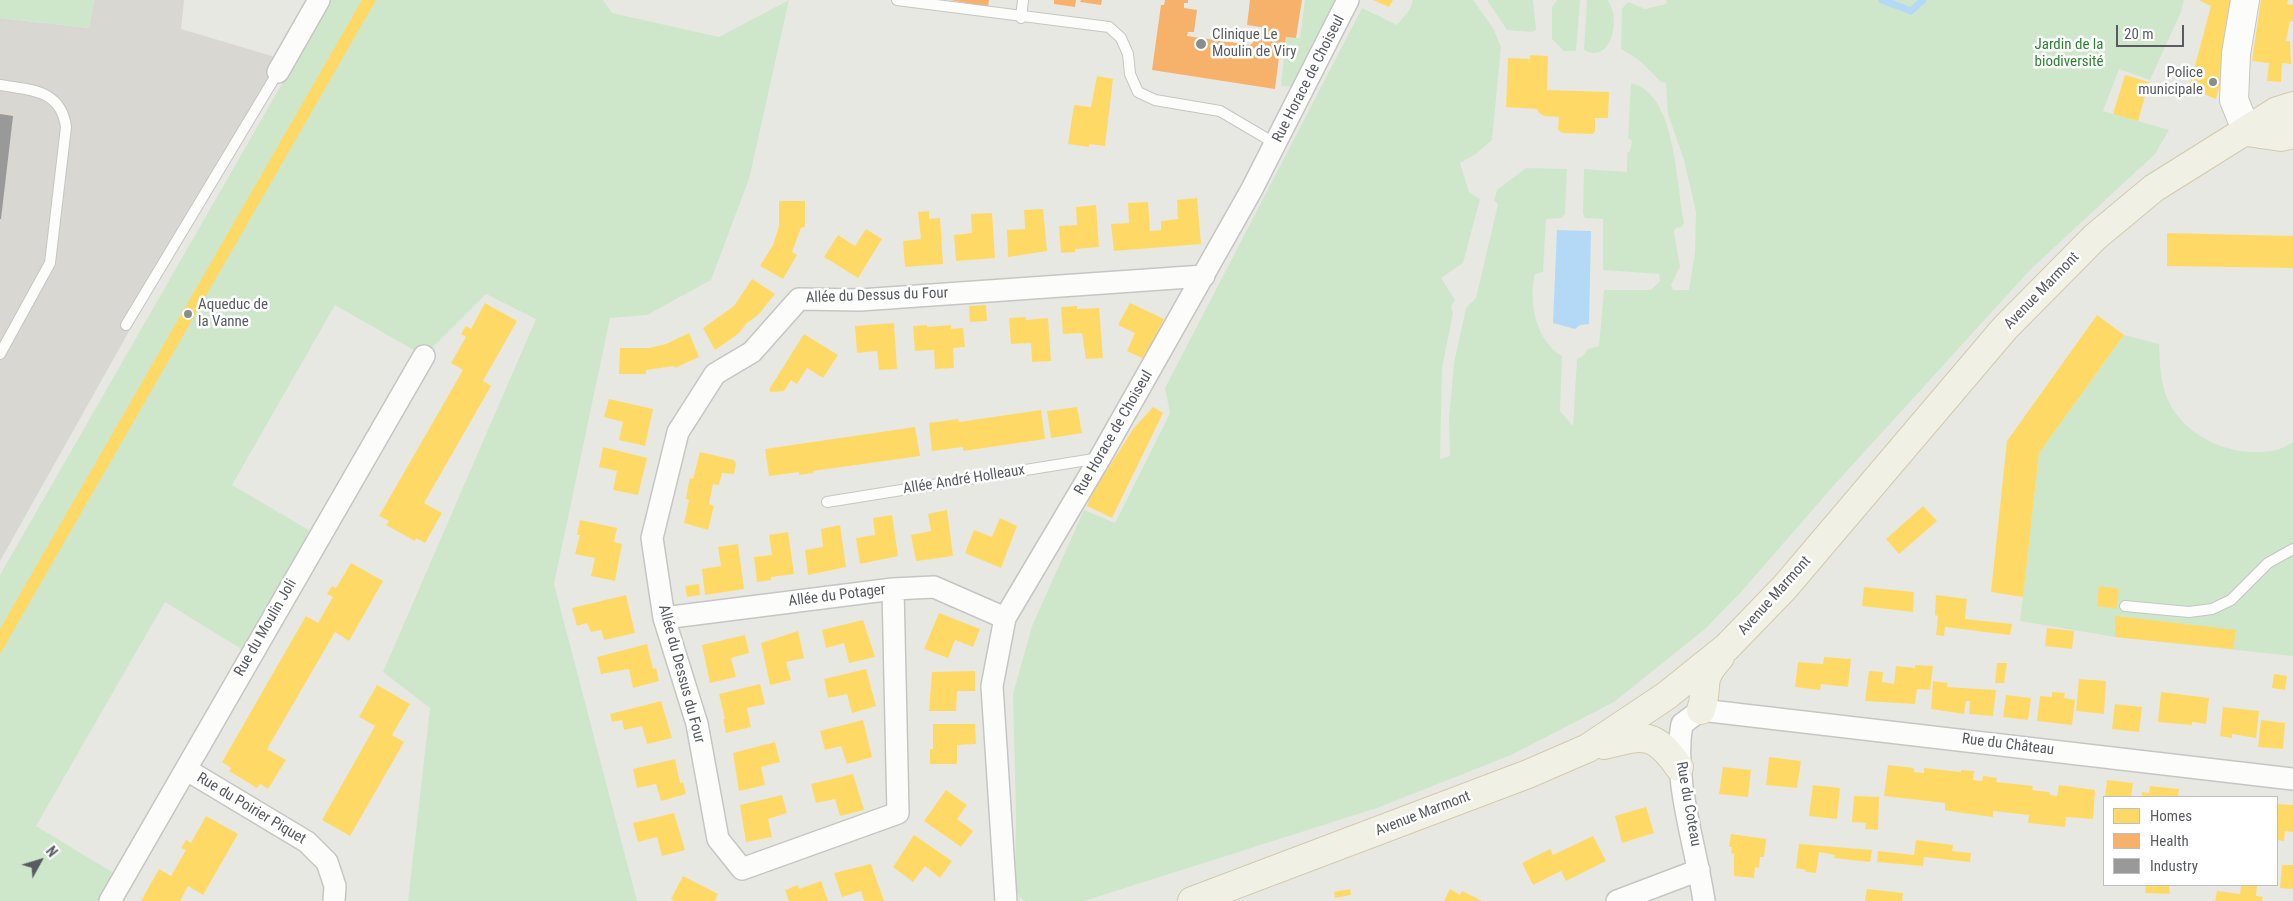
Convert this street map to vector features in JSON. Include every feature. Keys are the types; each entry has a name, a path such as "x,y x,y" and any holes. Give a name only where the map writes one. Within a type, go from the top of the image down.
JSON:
{"main road":[{"name":"Avenue Marmont","path":"1192,901 1518,777 1588,748 1666,696 1727,648 1785,587 1999,335 2095,237 2154,188 2208,153 2247,132 2277,111 2293,106"},
{"path":"2247,132 2282,137 2293,134"},
{"path":"1712,711 1704,686 1710,670 1727,648"},
{"path":"1588,748 1639,736 1652,740 1664,748 1679,767"}],"street":[{"path":"278,72 319,0"},
{"name":"Rue Horace de Choiseul","path":"1003,899 992,686 1005,618 1100,458 1204,276 1276,144 1348,0"},
{"path":"2245,0 2236,54 2234,100 2247,132 2293,149"},
{"name":"Allée du Dessus du Four","path":"893,589 898,813 742,869 718,839 697,724 664,618 652,538 678,432 714,374 752,352 799,299 860,300 1204,276"},
{"name":"Rue du Moulin Joli","path":"110,901 424,356"},
{"name":"Allée du Potager","path":"664,618 893,589 934,587 1005,618"},
{"name":"Rue du Coteau","path":"1704,901 1700,870 1679,767 1679,740 1682,724 1712,711"},
{"name":"Rue du Château","path":"1712,711 2293,779"},
{"name":"Rue du Poirier Piquet","path":"187,770 307,842 327,862 335,886 334,901"},
{"path":"1617,901 1700,870"}],"lane":[{"path":"896,0 1021,18 1109,28 1121,38 1128,54 1130,74 1138,92 1155,100 1220,111 1276,144"},
{"path":"1021,18 1024,0"},
{"path":"126,325 278,72"},
{"path":"0,85 36,90 50,96 63,112 66,126 50,263 0,354"},
{"name":"Allée André Holleaux","path":"827,502 1100,458"},
{"path":"2125,606 2189,612 2212,609 2231,600 2268,563 2293,549"}],"shaded area":[{"path":"94,0 184,0 181,29 282,59 0,561 0,18 89,28"}],"green space":[{"path":"0,0 94,0 89,28 0,18"},
{"path":"330,0 603,0 612,13 719,37 789,0 749,179 711,280 647,315 610,318 554,584 637,901 408,901 430,708 383,672 536,319 486,294 424,356 335,305 232,485 319,536 251,655 165,602 36,826 122,878 109,901 0,901 0,575"},
{"path":"1305,0 1341,0 1294,87 1281,86 1286,37 1300,38"},
{"name":"Jardin de la biodiversité","path":"1413,0 1473,0 1493,28 1501,47 1492,140 1476,154 1460,163 1469,192 1480,199 1463,263 1441,278 1455,300 1451,307 1453,313 1442,368 1440,459 1450,456 1449,419 1454,363 1466,308 1476,298 1498,204 1494,201 1497,190 1526,168 1567,169 1565,214 1561,218 1546,219 1543,272 1535,274 1533,297 1536,320 1540,331 1553,349 1562,356 1560,411 1573,426 1577,359 1583,356 1588,349 1599,346 1604,290 1651,290 1660,281 1659,274 1603,270 1603,219 1585,218 1583,213 1584,169 1627,172 1627,153 1630,151 1632,141 1628,138 1631,83 1646,90 1658,104 1672,143 1684,222 1682,227 1676,228 1674,232 1680,267 1671,285 1673,290 1689,290 1695,252 1696,212 1684,160 1668,114 1666,83 1661,82 1639,60 1621,49 1622,9 1628,2 1645,9 1666,4 1667,0 2184,0 2181,12 2150,80 2119,69 2103,111 2169,130 2155,154 2030,270 1836,483 1741,592 1705,629 1614,702 1511,755 1377,808 1084,901 1025,901 1019,897 1015,886 1016,817 1013,694 1032,626 1084,510 1115,523 1170,413 1165,388 1362,8 1397,25 1410,9"},
{"path":"1487,0 1533,0 1536,30 1532,32 1507,30"},
{"path":"1557,0 1580,0 1576,51 1564,51 1552,39 1552,7"},
{"path":"1587,0 1607,0 1614,16 1612,37 1608,45 1602,51 1594,53 1584,50"},
{"path":"2124,335 2159,344 2162,380 2168,400 2176,414 2199,435 2213,443 2244,451 2276,450 2293,442 2293,656 2115,637 2020,621 2039,453"}],"water":[{"path":"1557,230 1591,231 1589,324 1580,325 1575,329 1553,323"}],"building: Homes":[{"name":"Aqueduc de la Vanne","path":"362,0 376,0 0,654 0,629"},
{"path":"1373,0 1393,0 1389,7"},
{"path":"2199,0 2235,0 2223,75 2216,99 2189,88 2211,6"},
{"path":"2261,0 2288,0 2287,4 2293,5 2293,21 2290,21 2286,41 2290,41 2291,64 2282,63 2281,82 2267,81 2269,63 2252,61"},
{"path":"1530,55 1548,56 1547,90 1609,92 1608,118 1595,118 1595,131 1593,134 1563,133 1558,130 1559,117 1544,116 1537,109 1506,107 1508,58 1530,59"},
{"path":"2125,75 2149,82 2138,121 2113,114"},
{"path":"1097,76 1113,79 1105,146 1089,144 1089,147 1068,144 1074,105 1091,107"},
{"path":"1197,198 1201,244 1114,251 1111,224 1129,223 1128,203 1148,202 1150,231 1161,230 1161,221 1178,219 1177,200"},
{"path":"779,201 805,201 805,227 801,228 792,252 797,255 783,279 760,266 773,245 779,226"},
{"path":"1096,205 1099,247 1075,249 1075,252 1061,253 1059,226 1077,225 1076,207"},
{"path":"1043,209 1047,251 1008,257 1007,230 1025,229 1024,210"},
{"path":"929,211 929,219 940,218 943,264 905,267 903,241 921,239 918,212"},
{"path":"992,213 995,258 956,261 954,235 972,233 971,214"},
{"path":"866,229 882,239 858,278 824,257 838,235 855,246"},
{"path":"2167,233 2293,236 2293,268 2167,266"},
{"path":"752,279 775,294 758,315 747,323 738,334 715,350 703,328 734,306"},
{"path":"485,303 517,321 483,381 491,386 424,503 442,513 425,543 416,538 415,541 386,525 389,521 379,516 463,370 451,363 466,337 461,334 466,326 471,329"},
{"path":"1130,303 1164,319 1144,359 1127,351 1135,333 1118,325"},
{"path":"986,305 987,321 970,322 969,306"},
{"path":"1077,306 1077,309 1099,308 1103,358 1086,359 1082,333 1063,334 1061,307"},
{"path":"2097,315 2124,335 2039,453 2023,597 1991,592 2007,441"},
{"path":"1026,317 1026,320 1048,318 1051,361 1032,362 1031,343 1011,344 1009,318"},
{"path":"894,323 897,369 879,370 877,351 857,353 855,326"},
{"path":"927,325 927,327 951,325 951,329 963,328 965,347 953,348 954,368 935,369 934,350 915,351 913,326"},
{"path":"689,333 699,357 675,368 674,366 646,370 646,374 619,374 620,348 649,348 666,344"},
{"path":"804,334 838,355 823,378 807,368 797,384 791,380 784,391 770,392 770,388"},
{"path":"609,399 653,409 645,446 619,440 623,422 604,417"},
{"path":"1077,407 1082,433 1051,438 1047,411"},
{"path":"1153,407 1163,413 1112,518 1087,506 1091,495 1134,428"},
{"path":"1041,410 1045,439 963,451 963,447 932,451 929,423 958,419 959,422"},
{"path":"915,427 920,456 813,471 813,473 799,475 799,472 769,476 765,449"},
{"path":"603,447 647,458 638,495 613,490 617,471 599,467"},
{"path":"700,452 734,460 736,463 734,474 722,473 719,485 713,484 709,504 714,506 708,530 684,523 689,500 686,499 690,478 693,479"},
{"path":"1923,506 1937,521 1899,554 1886,539"},
{"path":"947,510 953,556 916,561 911,535 931,531 928,514"},
{"path":"892,515 898,556 860,564 856,538 875,535 873,518"},
{"path":"1000,518 1017,526 1001,568 965,553 974,530 992,537"},
{"path":"580,520 617,528 614,542 622,544 615,581 591,576 595,558 575,554 580,535 577,535"},
{"path":"840,525 846,567 808,575 805,550 823,547 821,529"},
{"path":"788,532 794,574 771,577 771,580 757,582 754,557 772,555 769,535"},
{"path":"738,544 744,589 705,595 702,569 721,566 718,547"},
{"path":"351,563 383,581 349,641 335,632 267,749 286,760 268,789 260,784 257,788 229,771 231,768 222,762 306,616 318,623 333,597 327,594 332,586 336,588"},
{"path":"699,584 700,595 687,597 685,586"},
{"path":"2099,586 2119,589 2116,609 2097,606"},
{"path":"1864,587 1914,592 1913,612 1862,606"},
{"path":"626,595 635,633 604,640 601,630 591,632 587,623 577,626 572,608"},
{"path":"1936,595 1967,599 1965,619 2012,624 2010,635 1945,627 1944,636 1936,635 1938,616 1935,615"},
{"path":"939,613 980,629 973,647 955,640 948,658 924,649"},
{"path":"2115,616 2236,630 2233,649 2115,637"},
{"path":"863,620 875,657 849,663 844,643 826,648 822,630"},
{"path":"2047,628 2074,631 2072,649 2045,646"},
{"path":"798,631 804,658 786,662 791,680 770,685 761,643"},
{"path":"745,635 749,653 731,658 736,677 710,683 702,645"},
{"path":"647,644 653,669 656,668 659,681 633,688 629,669 601,674 597,657"},
{"path":"1824,657 1851,659 1848,687 1821,684 1820,690 1795,687 1798,662 1823,664"},
{"path":"1997,663 2007,663 2004,683 1995,683"},
{"path":"1915,665 1933,666 1930,690 1917,689 1915,704 1865,701 1869,671 1883,672 1882,682 1894,684 1896,666 1915,668"},
{"path":"866,669 876,706 852,713 847,694 828,698 824,679"},
{"path":"975,671 975,691 957,691 956,711 929,711 932,672"},
{"path":"2274,674 2287,676 2285,690 2272,688"},
{"path":"2079,679 2106,681 2104,714 2076,711"},
{"path":"1933,681 1948,683 1947,687 1996,690 1993,716 1969,714 1970,701 1966,701 1964,714 1931,709"},
{"path":"760,684 765,704 747,708 751,727 726,733 719,694"},
{"path":"377,685 410,704 392,735 404,742 350,836 322,820 375,726 359,717"},
{"path":"2052,692 2065,693 2064,698 2075,700 2072,725 2037,721 2040,696 2052,697"},
{"path":"2161,692 2209,698 2206,724 2192,722 2192,725 2158,722"},
{"path":"2006,695 2031,698 2028,720 2003,717"},
{"path":"661,701 672,738 647,744 642,726 624,730 622,720 612,722 610,714"},
{"path":"2115,704 2142,707 2139,732 2112,729"},
{"path":"2223,707 2259,711 2256,738 2232,734 2232,738 2220,736"},
{"path":"863,720 872,757 847,764 841,746 825,750 820,731"},
{"path":"2261,720 2285,723 2283,749 2258,747"},
{"path":"933,724 975,724 976,744 957,745 957,764 930,764 930,749 933,749"},
{"path":"775,742 780,762 761,767 765,785 739,791 733,753"},
{"path":"1769,757 1801,761 1797,788 1766,785"},
{"path":"675,759 680,783 683,782 686,794 661,801 656,784 637,788 633,769"},
{"path":"1888,765 1914,768 1914,772 1924,773 1924,768 1961,772 1961,770 1974,771 1973,780 1982,781 1983,776 1997,778 1996,782 2033,786 2032,790 2049,792 2050,795 2057,796 2059,785 2095,790 2093,819 2066,817 2065,827 2028,823 2029,815 1993,811 1993,817 1945,810 1945,803 1884,796"},
{"path":"1723,767 1751,770 1748,797 1719,794"},
{"path":"853,774 864,810 840,816 835,799 816,803 811,784"},
{"path":"2107,780 2133,783 2131,796 2105,796"},
{"path":"1813,785 1840,788 1837,819 1809,816"},
{"path":"2150,786 2179,789 2178,796 2142,796 2142,792 2149,793"},
{"path":"946,790 967,805 957,819 973,831 961,847 924,821"},
{"path":"782,795 787,813 768,819 772,837 746,842 740,805"},
{"path":"1854,796 1879,797 1878,830 1865,829 1866,823 1852,822"},
{"path":"2278,804 2293,805 2293,832 2285,831 2284,841 2278,840"},
{"path":"1646,807 1654,833 1622,843 1615,816"},
{"path":"674,813 685,850 662,856 657,837 638,842 633,823"},
{"path":"206,816 238,834 203,895 188,886 180,901 141,901 159,869 171,876 186,850 181,848 186,840 191,843"},
{"path":"1731,834 1766,839 1764,857 1760,857 1759,868 1755,867 1754,878 1734,876 1734,854 1731,853 1732,847 1729,847"},
{"path":"914,835 952,861 940,878 925,866 913,882 893,867"},
{"path":"1593,836 1606,861 1566,881 1561,871 1533,885 1522,863 1550,849 1553,855"},
{"path":"1916,840 1953,845 1952,851 1971,853 1970,862 1924,857 1923,866 1877,862 1878,851 1914,855"},
{"path":"1799,844 1872,850 1870,862 1834,858 1835,855 1819,852 1816,873 1805,872 1806,870 1796,868"},
{"path":"871,864 884,901 864,901 861,891 842,897 834,873"},
{"path":"2282,865 2293,865 2293,889 2280,888"},
{"path":"683,876 718,894 715,901 675,901 671,899"},
{"path":"821,881 828,901 789,901 785,890 798,885 799,889"},
{"path":"2146,886 2169,886 2170,894 2145,893"},
{"path":"2241,886 2257,886 2256,896 2263,897 2262,901 2215,901 2217,891 2240,894"},
{"path":"1350,889 1351,895 1335,898 1334,892"},
{"path":"1450,889 1460,895 1462,891 1482,901 1444,901"},
{"path":"1867,889 1903,893 1902,901 1865,901"}],"building: Health":[{"path":"950,0 989,0 988,7"},
{"path":"1054,0 1076,0 1075,7 1054,4"},
{"path":"1081,0 1102,0 1101,5 1080,2"},
{"name":"Clinique Le Moulin de Viry","path":"1165,0 1188,0 1188,3 1184,3 1184,8 1197,10 1194,32 1188,32 1187,36 1250,45 1253,43 1254,31 1266,33 1267,28 1247,25 1250,0 1302,0 1296,38 1286,37 1284,50 1280,49 1275,89 1152,70 1161,5 1164,5"}],"building: Industry":[{"path":"0,114 13,116 1,219 0,219"}],"waterway":[{"path":"1882,0 1911,11 1923,0"}],"place":[{"name":"Clinique Le Moulin de Viry","path":"1201,44"},
{"name":"Police municipale","path":"2213,82"},
{"name":"Aqueduc de la Vanne","path":"188,314"}]}
